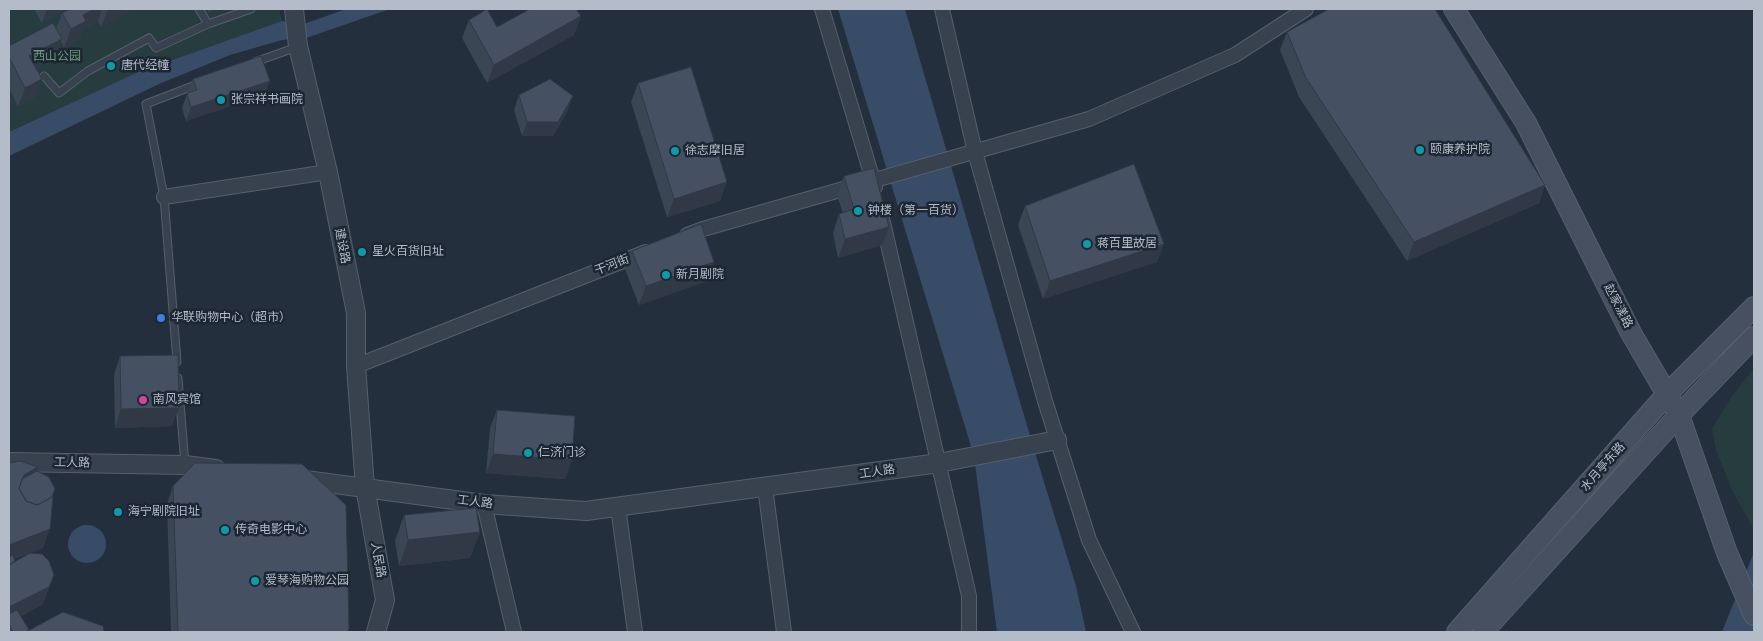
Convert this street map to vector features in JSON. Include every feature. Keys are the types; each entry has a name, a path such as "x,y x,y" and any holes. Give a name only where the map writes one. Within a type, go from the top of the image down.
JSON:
{"main road":[{"name":"赵家漾路","path":"1454,9 1526,123 1631,333 1679,415 1727,553 1754,615"},
{"name":"水月亭东路","path":"1456,632 1667,394 1754,307"},
{"name":"水月亭东路","path":"1483,632 1679,415 1754,337"}],"street":[{"name":"建设路","path":"294,9 298,46 328,172 356,313 356,366 365,487"},
{"path":"822,9 874,181 944,462 969,596 969,632"},
{"path":"942,9 970,153 1044,401 1051,441 1089,540 1133,632"},
{"path":"676,240 703,229 1089,119 1235,55 1306,9"},
{"path":"164,197 328,172"},
{"name":"干河街","path":"356,366 658,247"},
{"name":"工人路","path":"282,477 484,504 586,511 944,462 1051,441"},
{"name":"工人路","path":"9,462 185,465 234,471"},
{"name":"人民路","path":"365,487 385,600 376,632"},
{"path":"765,487 784,632"},
{"path":"484,504 514,632"},
{"path":"618,507 635,632"}],"lane":[{"path":"199,9 208,24"},
{"path":"44,76 59,93 88,71 149,38 156,48 208,24 252,9"},
{"path":"244,67 298,46"},
{"path":"185,465 164,197 146,104 209,80"}],"green space":[{"name":"西山公园","path":"9,9 279,9 282,21 136,73 9,132"},
{"path":"1754,368 1754,530 1732,490 1716,450 1712,429 1730,399"}],"water":[{"path":"346,9 390,9 309,37 282,40 230,55 159,84 9,156 9,132 136,73 282,21 304,24"},
{"path":"838,9 905,9 1076,586 1086,632 997,632 974,456"},
{"path":"87,525 100,531 106,544 100,557 87,563 74,557 68,544 74,531"},
{"path":"1754,552 1754,632 1722,632"}],"building":[{"path":"70,9 94,9 83,15 86,21 71,29 62,13"},
{"path":"487,9 497,27 530,9 576,9 581,16 494,65 469,20"},
{"name":"颐康养护院","path":"1329,9 1435,9 1545,185 1414,242 1306,78 1287,32"},
{"path":"53,23 62,39 29,56 42,79 25,88 9,57 9,46"},
{"path":"261,56 270,81 191,107 187,93 197,90 193,79"},
{"name":"徐志摩旧居","path":"691,67 727,182 674,199 638,83"},
{"path":"550,79 573,96 558,122 527,122 519,95"},
{"name":"蒋百里故居","path":"1134,164 1164,244 1050,281 1025,206"},
{"path":"874,168 889,227 845,239 839,214 854,209 844,176"},
{"path":"701,224 714,262 646,286 632,251"},
{"path":"178,355 179,408 121,409 120,356"},
{"path":"497,410 575,416 572,460 493,454"},
{"path":"20,461 38,467 24,475 19,488 26,501 37,505 53,497 50,529 9,545 9,463"},
{"name":"爱琴海购物公园","path":"195,463 302,464 346,505 348,632 178,632 173,486"},
{"path":"37,471 49,477 55,489 52,497 37,505 26,501 19,488 22,479"},
{"path":"476,508 480,532 408,540 404,515"},
{"path":"30,553 42,554 49,561 54,575 49,587 9,607 9,565"},
{"path":"13,555 15,561 9,565 9,557"},
{"path":"17,610 29,630 26,632 13,632 9,624 9,614"},
{"path":"63,612 103,626 104,632 26,632"}],"place":[{"name":"唐代经幢","path":"111,66"},
{"name":"张宗祥书画院","path":"221,100"},
{"name":"颐康养护院","path":"1420,150"},
{"name":"徐志摩旧居","path":"675,151"},
{"name":"钟楼（第一百货）","path":"858,211"},
{"name":"蒋百里故居","path":"1087,244"},
{"name":"星火百货旧址","path":"362,252"},
{"name":"新月剧院","path":"666,275"},
{"name":"华联购物中心（超市）","path":"161,318"},
{"name":"南风宾馆","path":"143,400"},
{"name":"仁济门诊","path":"528,453"},
{"name":"海宁剧院旧址","path":"118,512"},
{"name":"传奇电影中心","path":"225,530"},
{"name":"爱琴海购物公园","path":"255,581"}]}
